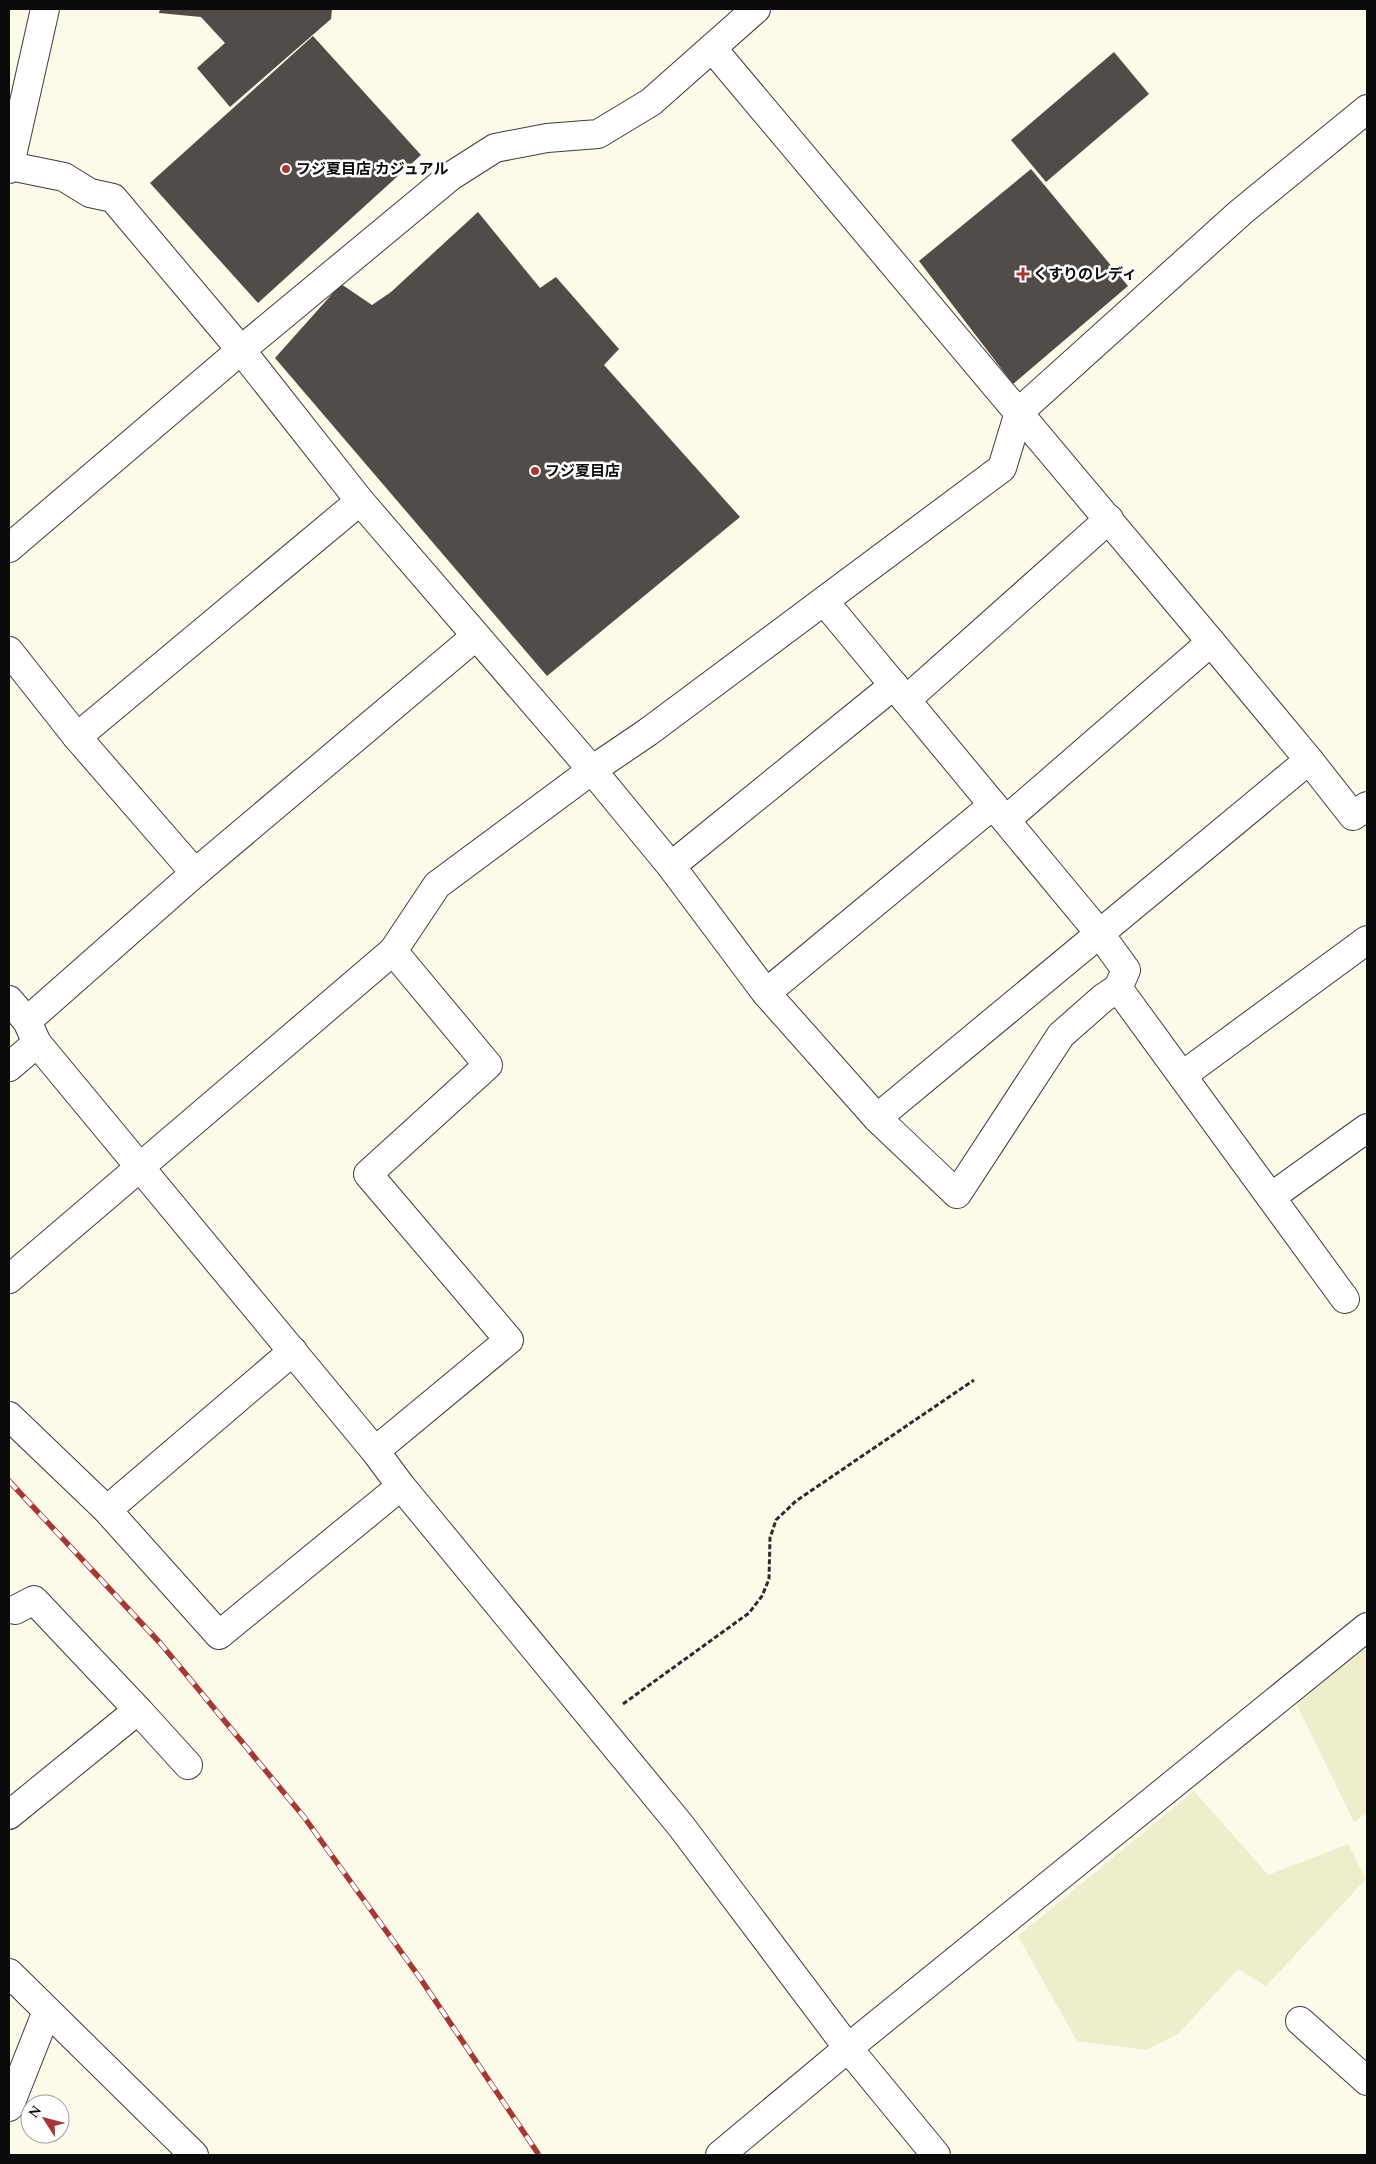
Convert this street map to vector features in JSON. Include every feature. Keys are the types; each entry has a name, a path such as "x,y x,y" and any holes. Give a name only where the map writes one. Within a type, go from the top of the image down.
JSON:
{"street":[{"path":"45,9 9,168 64,177 90,193 113,198 241,350 360,501 592,770 671,866 766,993 877,1118 957,1194 1061,1035 1103,998 1118,988 1126,970 1100,934 824,601"},
{"path":"9,548 241,350 451,176 495,148 547,138 598,134 651,102 756,9"},
{"path":"712,48 1211,642 1353,816 1367,806"},
{"path":"9,1279 393,951 437,885 592,770 648,732 1002,468 1019,412 1241,212 1367,109"},
{"path":"77,738 360,501"},
{"path":"671,866 900,693 1109,520"},
{"path":"9,1067 32,1032 195,873 476,636"},
{"path":"766,993 999,813 1211,642"},
{"path":"9,651 77,738 195,873"},
{"path":"877,1118 1309,760"},
{"path":"1183,1075 1367,940"},
{"path":"375,1451 509,1340 368,1174 488,1065 393,951"},
{"path":"1118,988 1346,1298"},
{"path":"9,1000 32,1032 141,1168 681,1826 848,2048 936,2155"},
{"path":"1272,1197 1367,1128"},
{"path":"106,1510 293,1351"},
{"path":"9,1416 106,1510 219,1635 401,1486"},
{"path":"16,1610 34,1600 188,1765"},
{"path":"720,2155 848,2048 1367,1627"},
{"path":"9,1815 138,1710"},
{"path":"9,1973 194,2155"},
{"path":"9,2107 47,2011"},
{"path":"1300,2021 1367,2081"}],"path":[{"path":"596,1723 749,1613 762,1596 768,1579 770,1538 776,1520 796,1501 974,1380"}],"green space":[{"path":"1367,1644 1367,1813 1354,1822 1296,1703"},
{"path":"1194,1791 1268,1875 1348,1844 1366,1879 1266,1986 1238,1969 1178,2034 1146,2050 1077,2041 1018,1936"}],"building":[{"path":"160,9 332,9 331,19 230,107 197,68 225,43 201,17 159,13"},
{"name":"フジ夏目店 カジュアル","path":"313,36 421,155 258,303 150,183"},
{"path":"1114,52 1149,94 1046,182 1011,140"},
{"name":"くすりのレディ","path":"1031,169 1128,286 1013,384 919,261"},
{"name":"フジ夏目店","path":"478,212 540,288 556,277 619,349 604,365 740,517 547,676 275,358 341,284 372,305 391,292"}],"railway":[{"path":"9,1481 161,1644 304,1817 420,1978 539,2155"}],"place":[{"name":"フジ夏目店 カジュアル","path":"286,169"},
{"name":"くすりのレディ","path":"1023,274"},
{"name":"フジ夏目店","path":"535,471"}]}
